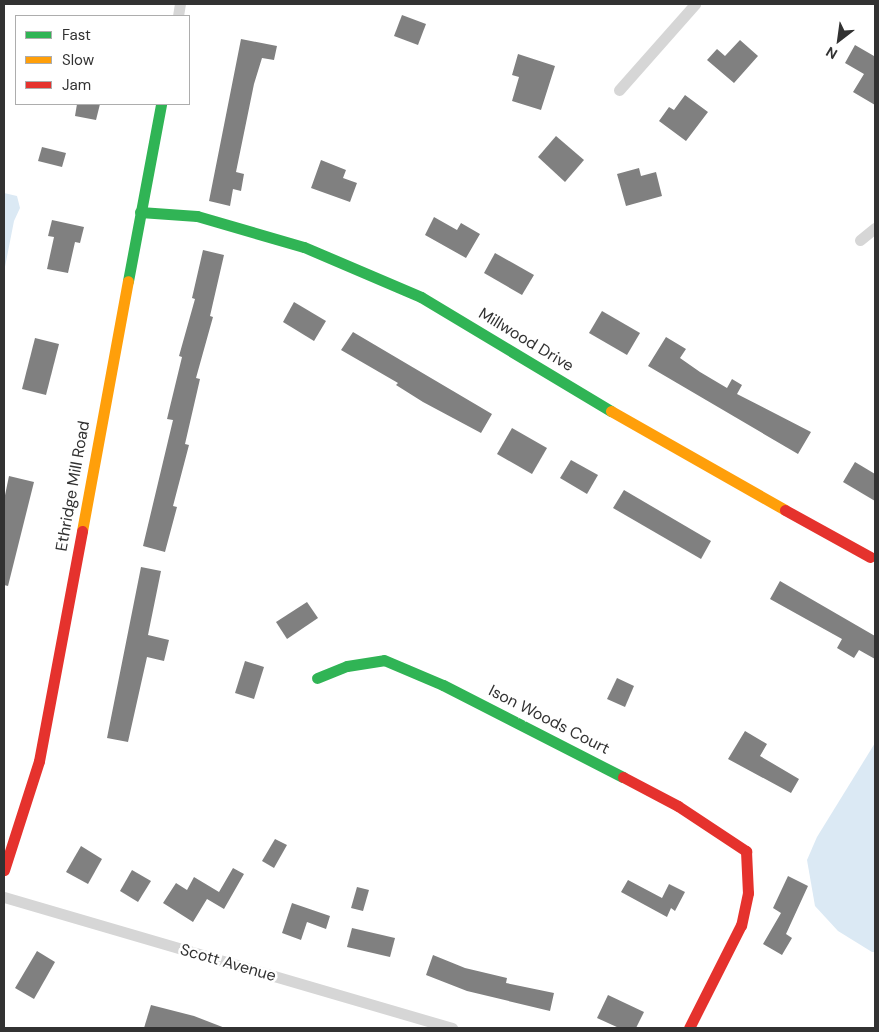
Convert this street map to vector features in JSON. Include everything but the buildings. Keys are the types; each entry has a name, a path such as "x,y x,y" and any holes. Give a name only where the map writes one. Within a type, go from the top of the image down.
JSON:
{"street":[{"path":"619,90 695,4"},
{"name":"Ethridge Mill Road","path":"4,870 39,761 161,105"},
{"name":"Millwood Drive","path":"140,212 197,216 304,247 421,297 661,441 870,557"},
{"path":"860,240 875,228"},
{"name":"Ison Woods Court","path":"318,678 347,666 384,660 444,684 678,806 746,851 748,893 740,925 689,1028"},
{"name":"Scott Avenue","path":"4,898 452,1028"}],"shaded area":[{"path":"4,193 17,196 20,208 14,221 4,272"},
{"path":"875,743 875,952 872,952 838,931 815,906 807,860 817,837"}],"traffic: fast":[{"path":"128,281 161,105"},
{"path":"140,212 197,216 304,247 421,297 611,411"},
{"path":"317,678 347,666 384,660 443,685 623,777"}],"traffic: slow":[{"path":"82,531 128,281"},
{"path":"611,411 785,510"}],"traffic: jam":[{"path":"785,510 870,557"},
{"path":"4,870 39,761 82,531"},
{"path":"623,777 678,806 746,851 748,893 741,925 689,1028"}]}
